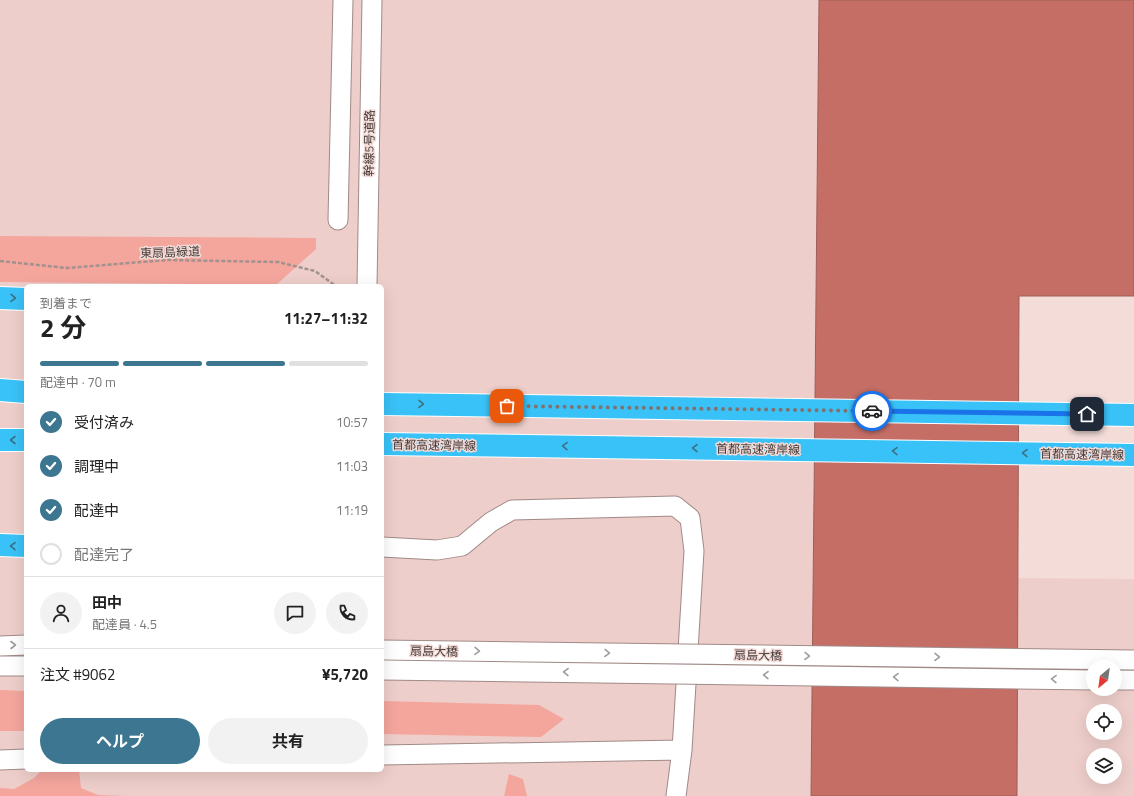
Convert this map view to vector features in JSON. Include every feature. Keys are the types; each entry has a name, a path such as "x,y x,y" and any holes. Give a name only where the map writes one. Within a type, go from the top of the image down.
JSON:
{"highway":[{"path":"0,298 24,299"},
{"path":"0,390 24,392"},
{"path":"0,400 24,400"},
{"path":"384,404 1134,414"},
{"path":"0,440 24,440"},
{"name":"首都高速湾岸線","path":"384,444 1134,455"},
{"path":"0,545 24,546"}],"street":[{"path":"338,220 343,0"},
{"name":"幹線5号道路","path":"367,284 372,0"},
{"path":"384,547 437,550 462,546 491,522 512,510 675,506 690,518 694,551 682,750 676,796"},
{"path":"0,646 24,645"},
{"name":"扇島大橋","path":"384,650 1134,660"},
{"path":"0,666 24,666"},
{"name":"扇島大橋","path":"384,670 1086,680"},
{"path":"1122,680 1134,680"},
{"path":"384,755 682,750"},
{"path":"0,760 24,760"}],"path":[{"name":"東扇島緑道","path":"0,261 67,268 167,260 278,262 315,272 333,284"}],"shaded area":[{"path":"0,0 819,0 811,796 0,796"},
{"path":"819,0 1134,0 1134,296 1019,296 1017,796 811,796"},
{"path":"0,236 316,238 316,249 277,284 0,282"},
{"path":"1017,578 1134,579 1134,796 1017,796"},
{"path":"0,690 24,691 24,731 0,731"},
{"path":"384,701 539,705 564,719 541,737 384,734"},
{"path":"40,772 79,772 81,788 98,795 126,796 0,796 0,788 14,789 34,778"},
{"path":"509,774 523,779 527,796 504,796"}],"way so far":[{"path":"507,406 872,411"}],"route":[{"path":"872,411 1087,414"}]}
